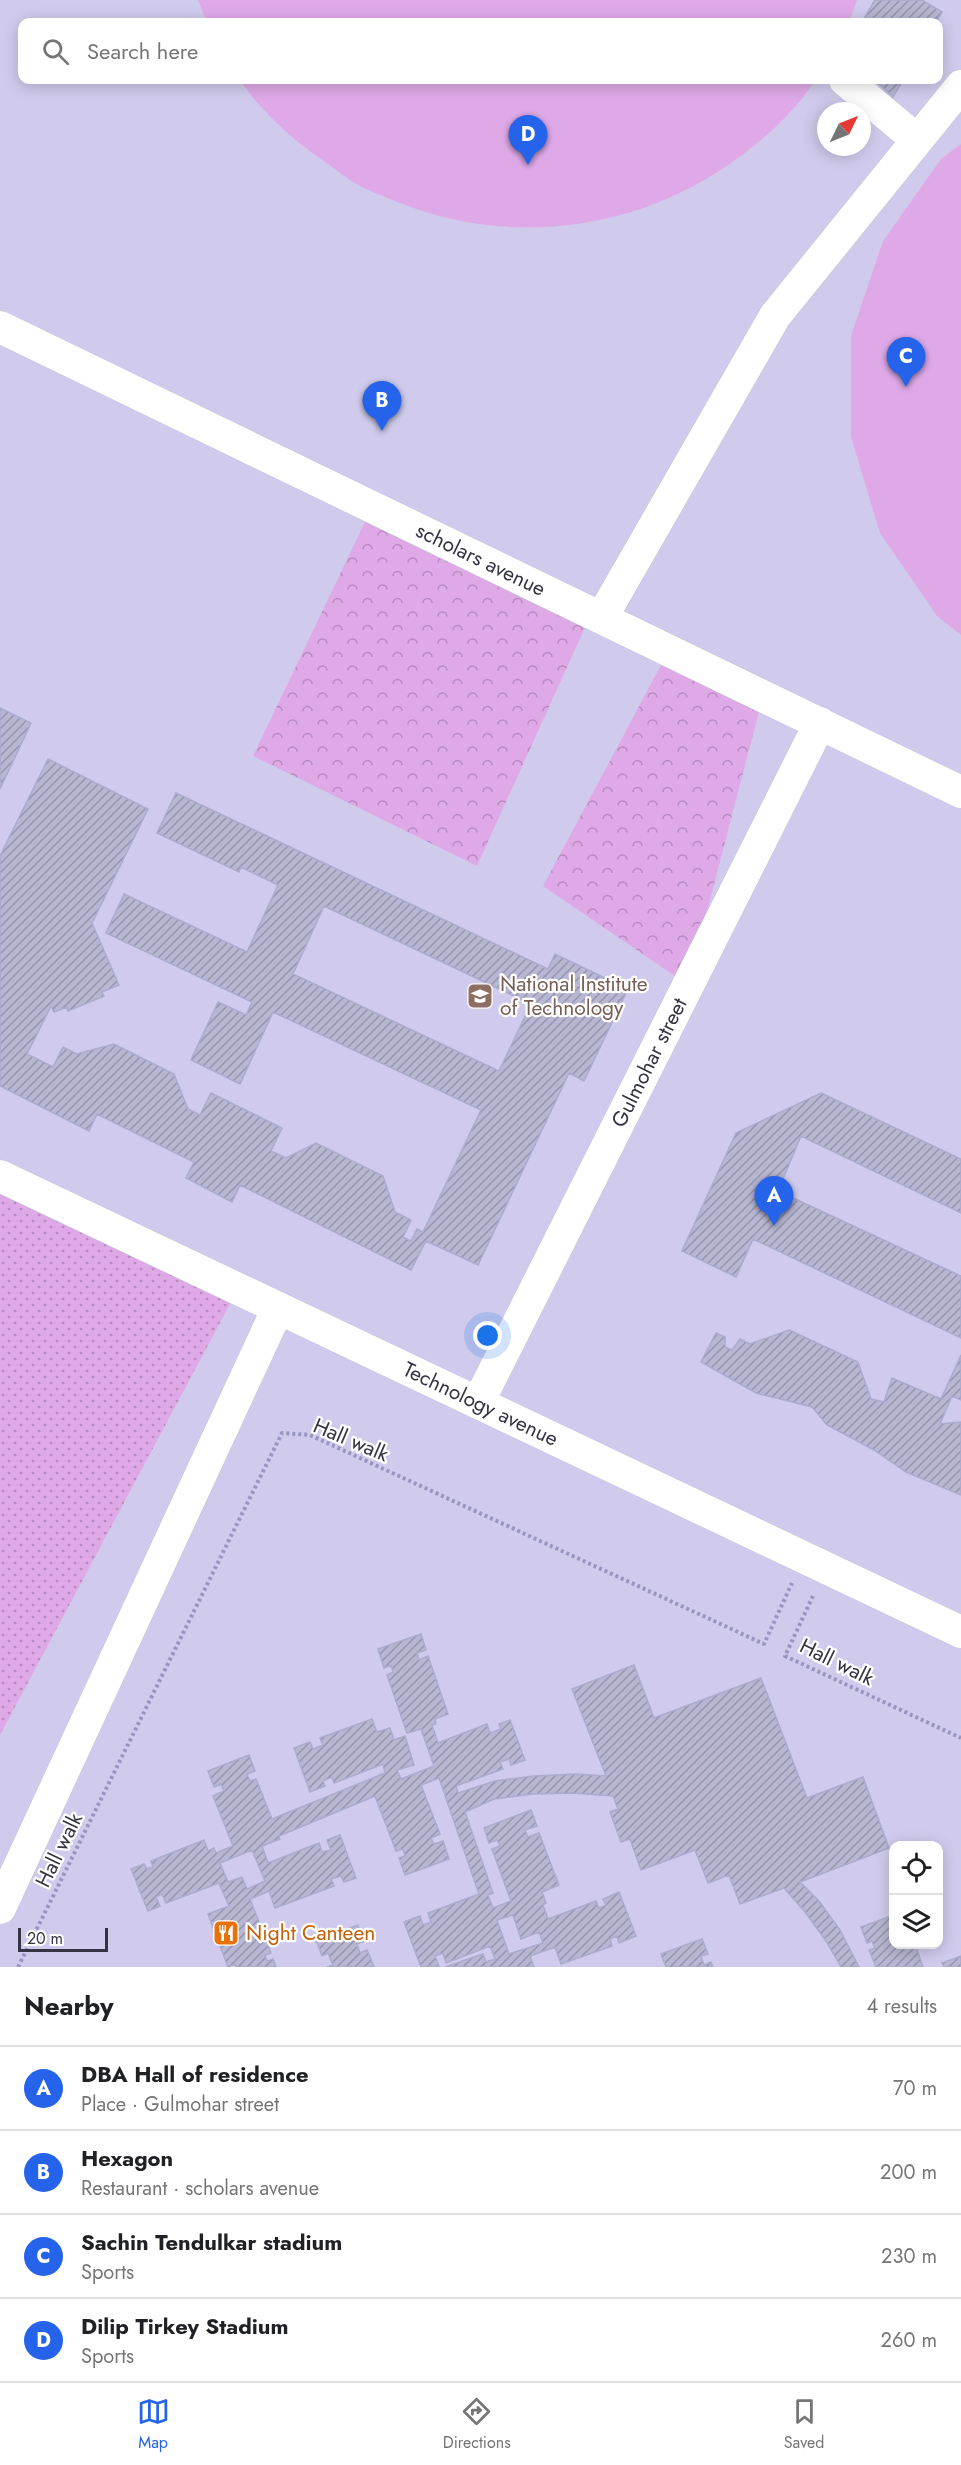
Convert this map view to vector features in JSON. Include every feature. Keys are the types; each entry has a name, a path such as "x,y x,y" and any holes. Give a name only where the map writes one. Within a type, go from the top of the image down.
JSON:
{"street":[{"path":"850,84 916,139"},
{"path":"602,617 775,316 961,86"},
{"name":"scholars avenue","path":"0,327 961,792"},
{"name":"Gulmohar street","path":"478,1403 820,723"},
{"name":"Technology avenue","path":"0,1176 961,1632"},
{"path":"0,1908 278,1308"}],"path":[{"name":"Hall walk","path":"18,1967 282,1433 310,1436 764,1644 815,1563"},
{"name":"Hall walk","path":"815,1563 785,1656 961,1737"}],"shaded area":[{"name":"National Institute of Technology","path":"0,0 961,0 961,1967 0,1967"}],"green space":[{"path":"198,0 857,0 850,18 205,18"},
{"path":"243,84 812,84 787,116 753,147 690,188 651,205 609,218 566,225 523,227 480,224 437,215 395,201 358,185 291,136"},
{"path":"961,144 961,635 937,616 880,533 851,437 851,336 883,241 941,159"},
{"path":"373,505 592,612 477,866 253,756"},
{"path":"669,650 763,696 688,985 543,886"},
{"path":"0,1176 238,1289 0,1735"}],"building":[{"path":"875,0 922,0 942,12 938,18 864,18"},
{"path":"879,84 901,84 893,97"},
{"path":"0,708 31,723 0,789"},
{"path":"48,759 148,809 92,923 119,985 102,992 104,996 68,1011 67,1007 54,1012 51,1006 27,1054 53,1067 63,1047 77,1054 114,1044 174,1074 188,1109 200,1115 211,1093 282,1128 271,1151 286,1158 316,1143 383,1176 395,1212 411,1220 403,1237 411,1241 417,1229 423,1232 481,1110 273,1012 240,1084 191,1060 218,1002 246,1015 252,1002 106,933 124,894 247,952 278,885 241,867 239,872 157,833 176,793 548,969 555,954 628,989 584,1081 569,1073 478,1265 426,1241 411,1270 240,1185 232,1202 186,1178 194,1162 97,1114 89,1131 0,1086 0,856","holes":["324,906 531,1004 499,1071 293,974"]},
{"path":"821,1093 961,1159 961,1213 801,1136 778,1191 961,1276 961,1338 753,1239 736,1277 682,1251 736,1133"},
{"path":"789,1330 858,1362 871,1399 884,1402 892,1378 941,1399 961,1355 961,1400 952,1396 940,1424 961,1422 961,1495 906,1472 874,1450 827,1425 812,1407 756,1393 701,1362 716,1333 725,1337 725,1347 732,1350 740,1339 750,1344"},
{"path":"421,1634 426,1650 417,1653 419,1660 428,1656 448,1714 435,1719 436,1724 432,1725 438,1743 487,1724 490,1733 501,1729 499,1724 510,1720 525,1760 511,1765 509,1759 500,1762 503,1769 456,1786 458,1793 495,1781 534,1776 576,1774 606,1776 572,1689 634,1665 654,1718 761,1678 807,1798 863,1777 889,1848 800,1882 819,1901 840,1930 859,1967 841,1967 826,1941 784,1888 740,1904 729,1875 708,1883 695,1850 641,1870 630,1839 621,1842 610,1812 618,1809 613,1796 573,1793 533,1794 494,1799 465,1812 493,1893 488,1895 493,1908 511,1901 492,1849 500,1846 497,1840 489,1843 484,1828 531,1810 537,1826 525,1830 528,1837 539,1833 559,1885 542,1892 546,1903 543,1905 548,1919 596,1901 599,1908 606,1905 603,1899 619,1892 636,1936 619,1943 617,1936 610,1939 612,1946 561,1964 555,1947 530,1956 534,1967 445,1967 483,1954 486,1962 495,1959 490,1946 446,1963 443,1953 435,1956 439,1966 421,1967 404,1922 420,1916 423,1925 431,1922 428,1913 479,1894 439,1778 421,1785 440,1834 431,1838 434,1844 443,1841 449,1859 405,1875 399,1858 405,1856 403,1849 396,1851 375,1796 279,1836 280,1839 262,1846 268,1863 319,1843 322,1852 331,1850 327,1840 340,1835 356,1878 344,1882 341,1876 331,1879 334,1886 275,1908 269,1891 250,1899 271,1953 265,1955 267,1961 273,1959 276,1967 236,1967 235,1964 228,1967 208,1914 229,1906 219,1883 166,1903 162,1894 156,1897 160,1906 148,1911 131,1869 144,1864 147,1869 153,1867 151,1861 204,1840 208,1851 214,1848 216,1853 233,1846 213,1796 224,1791 221,1784 214,1787 208,1771 249,1755 255,1771 247,1774 250,1781 256,1779 272,1819 385,1773 383,1764 334,1783 332,1777 323,1781 325,1786 310,1792 294,1748 310,1742 313,1749 323,1745 320,1738 372,1719 377,1732 390,1728 394,1740 405,1736 414,1765 397,1770 401,1779 434,1766 421,1729 407,1733 387,1675 393,1672 391,1665 384,1668 378,1649","holes":["252,1850 265,1881 247,1889 242,1877 228,1882 220,1863","513,1915 521,1939 539,1932 543,1943 509,1954 497,1920"]},
{"path":"889,1917 889,1949 917,1949 923,1967 876,1967 869,1950 875,1948 872,1941 867,1943 861,1927"},
{"path":"358,1925 364,1941 357,1944 360,1953 367,1950 374,1967 327,1967 333,1965 328,1953 322,1956 316,1940"},
{"path":"702,1939 708,1954 701,1956 704,1965 711,1962 713,1967 666,1967 661,1954"},
{"path":"961,1956 961,1967 944,1967 942,1963"}],"place":[{"name":"Dilip Tirkey Stadium","path":"528,165"},
{"name":"Sachin Tendulkar stadium","path":"906,387"},
{"name":"Hexagon","path":"382,431"},
{"name":"National Institute of Technology","path":"480,996"},
{"name":"DBA Hall of residence","path":"774,1226"},
{"name":"Night Canteen","path":"226,1933"}]}
